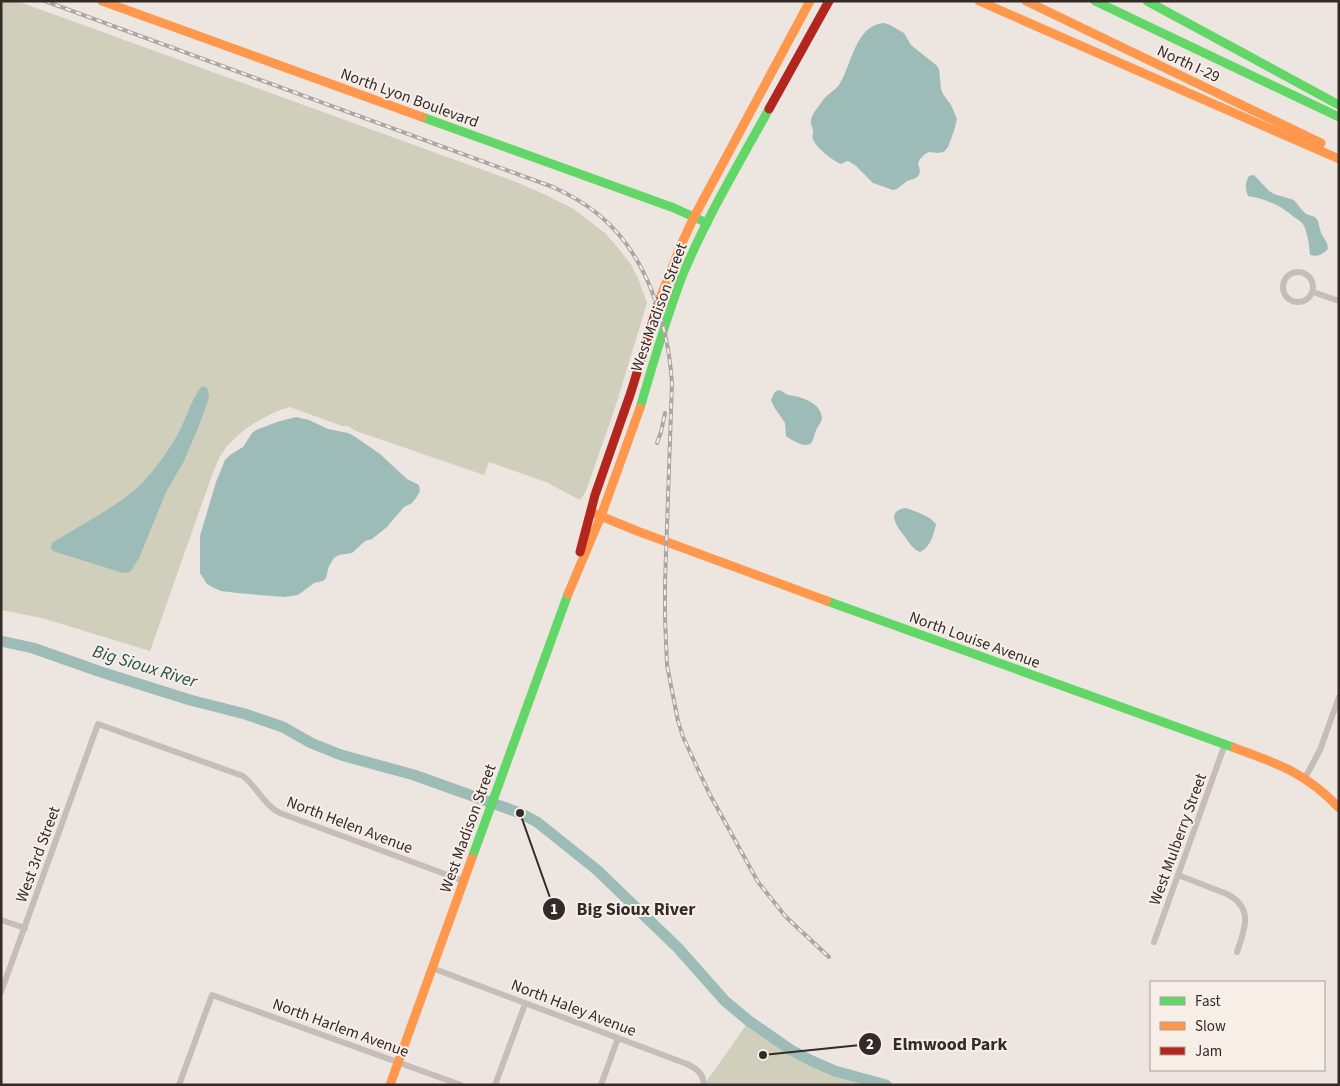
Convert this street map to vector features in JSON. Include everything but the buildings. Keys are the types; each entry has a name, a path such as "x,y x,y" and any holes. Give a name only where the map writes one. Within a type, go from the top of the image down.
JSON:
{"main road":[{"name":"North Lyon Boulevard","path":"102,1 665,205 707,223"},
{"name":"West Madison Street","path":"572,582 595,495 631,392 657,307 681,245 694,217 810,1"},
{"path":"979,1 1339,159"},
{"name":"North I-29","path":"1026,1 1339,152"},
{"name":"North I-29","path":"1095,1 1339,117"},
{"path":"1147,1 1339,105"},
{"name":"West Madison Street","path":"390,1085 572,582 601,516 636,420 658,346 684,273 707,223 829,2"},
{"name":"North Louise Avenue","path":"591,512 637,531 1276,763 1305,778 1339,808"}],"street":[{"path":"1302,272 1310,278 1314,287 1313,292 1310,297 1302,302 1292,302 1283,290 1284,280 1292,273 1302,272"},
{"path":"1313,292 1339,301"},
{"path":"1305,778 1320,750 1339,697"},
{"name":"North Helen Avenue","path":"98,724 243,776 267,803 280,813 464,881"},
{"name":"West 3rd Street","path":"1,992 98,724"},
{"name":"West Mulberry Street","path":"1154,942 1225,744"},
{"path":"1178,875 1227,894 1240,903 1245,912 1246,923 1237,952"},
{"path":"1,920 25,928"},
{"name":"North Haley Avenue","path":"432,968 687,1064 700,1072 704,1085"},
{"name":"North Harlem Avenue","path":"179,1085 212,995 461,1085"},
{"path":"495,1085 525,1004"},
{"path":"600,1085 618,1038"}],"green space":[{"path":"1,1 17,1 516,182 572,208 605,233 632,266 647,303 615,408 586,491 580,500 546,482 489,462 484,475 290,407 277,411 244,430 227,446 219,458 150,651 42,618 1,610"},
{"path":"749,1021 787,1047 812,1061 839,1072 886,1085 704,1085"}],"water":[{"path":"884,23 904,33 911,45 936,65 939,69 941,89 957,119 948,147 944,152 929,152 925,154 918,163 919,175 893,190 873,183 850,162 847,161 841,164 833,160 817,146 813,139 811,121 823,100 839,85 860,38 874,25"},
{"path":"1254,175 1269,191 1294,200 1306,214 1315,217 1327,243 1328,249 1324,253 1315,256 1310,255 1307,235 1301,222 1272,203 1248,196 1247,181 1249,176"},
{"path":"202,386 207,388 209,395 198,428 183,463 167,490 139,558 130,572 123,573 53,551 51,548 52,543 116,504 147,478 174,441"},
{"path":"778,390 788,395 805,399 819,409 822,419 812,442 809,444 799,444 786,436 785,423 771,400 774,393"},
{"path":"296,417 354,436 380,454 407,479 419,485 420,491 412,503 404,507 387,527 372,539 365,541 352,553 339,555 334,558 329,566 326,578 323,581 314,583 298,595 284,597 237,593 221,591 212,587 207,584 200,573 200,536 216,482 225,460 243,447 256,430"},
{"path":"906,508 926,516 936,524 929,544 920,552 910,544 895,520 894,516 896,513"}],"waterway":[{"name":"Big Sioux River","path":"1,641 33,648 190,700 245,714 283,727 311,743 341,755 414,775 520,813 537,822 597,870 678,948 725,1001 749,1021 791,1050 812,1061 835,1071 886,1085"}],"railway":[{"path":"45,1 553,187 588,207 616,231 630,249 652,292 660,314 670,360 672,383 665,618 667,665 678,721 683,737 709,793 758,882 786,917 829,957"},
{"path":"657,443 665,413"}],"traffic: fast":[{"path":"1095,1 1339,117"},
{"path":"1147,1 1339,105"},
{"path":"640,408 665,324 692,253 769,109"},
{"path":"422,117 674,208 707,223"},
{"path":"472,858 568,594"},
{"path":"827,601 1235,748"}],"traffic: slow":[{"path":"102,1 422,117"},
{"path":"659,301 694,217 810,1"},
{"path":"979,1 1339,159"},
{"path":"1026,1 1321,143"},
{"path":"568,594 601,516 640,408"},
{"path":"591,512 637,531 827,601"},
{"path":"1235,748 1265,759 1304,778 1316,786 1339,808"},
{"path":"390,1085 472,858"}],"traffic: jam":[{"path":"769,109 829,1"},
{"path":"580,552 595,495 631,392 659,301"}],"place":[{"name":"Big Sioux River","path":"520,813"},
{"name":"Elmwood Park","path":"763,1055"}]}
